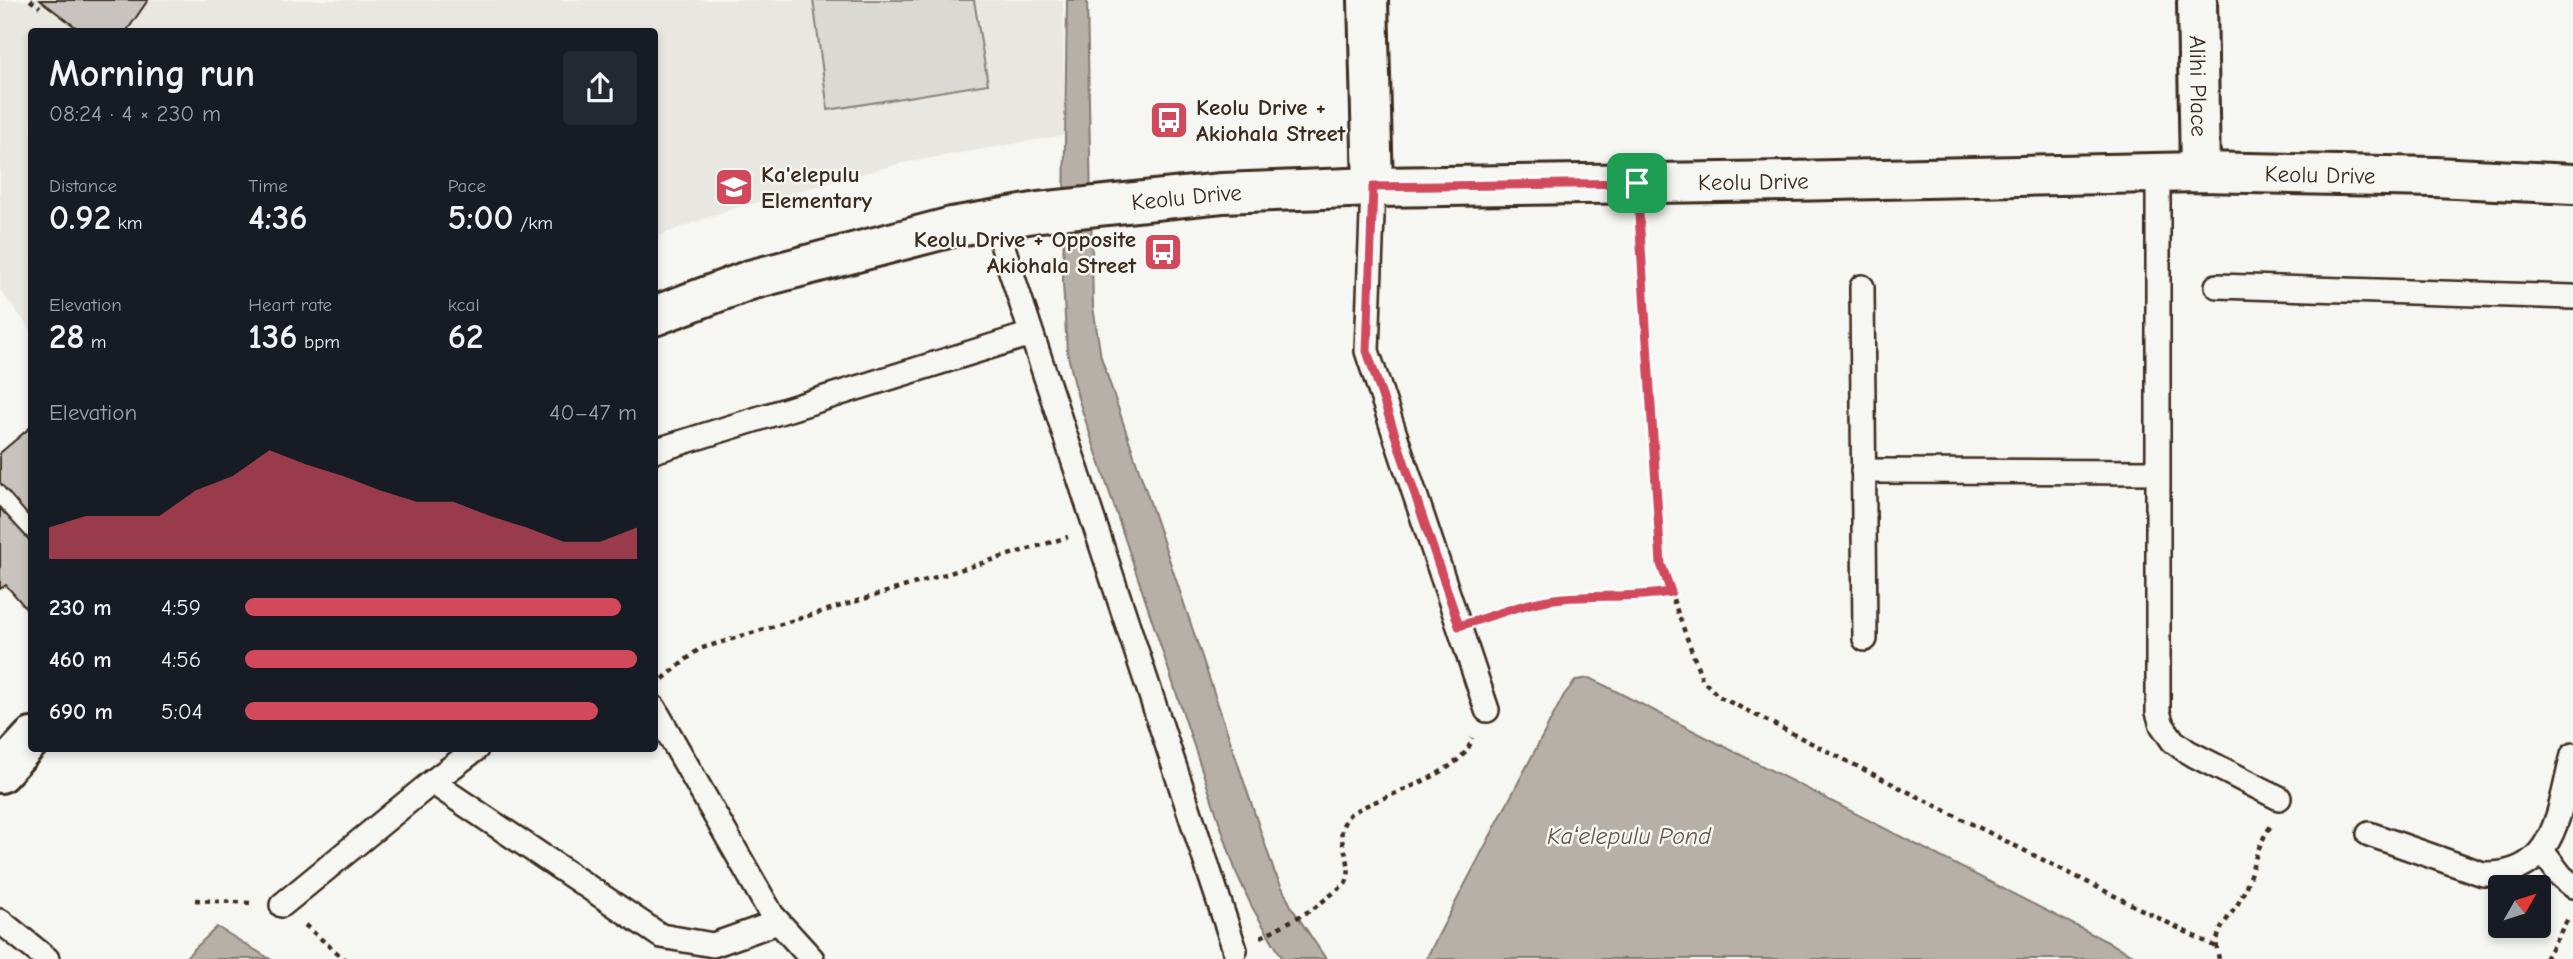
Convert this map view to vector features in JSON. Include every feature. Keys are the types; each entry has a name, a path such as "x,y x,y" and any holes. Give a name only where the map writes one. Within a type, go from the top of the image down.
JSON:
{"main road":[{"path":"1368,0 1373,187"},
{"name":"Alihi Place","path":"2197,0 2200,172"},
{"name":"Keolu Drive","path":"658,314 750,280 952,227 1039,212 1222,193 1373,187 2158,175 2200,172 2435,177 2573,184"},
{"path":"0,773 28,742"}],"lane":[{"path":"2158,175 2156,698 2162,725 2173,741 2278,809"},
{"path":"1373,187 1367,351 1487,710"},
{"path":"994,220 1235,950"},
{"path":"2217,286 2573,297"},
{"path":"1862,287 1865,639"},
{"path":"658,450 1031,334"},
{"path":"1863,471 2157,472"},
{"path":"658,715 772,915 811,959"},
{"path":"282,905 472,752"},
{"path":"2369,834 2483,874 2501,875 2517,871 2532,862 2550,839 2573,755"},
{"path":"432,782 661,936 713,945 778,922"},
{"path":"2542,852 2561,876 2573,886"},
{"path":"0,921 47,959"}],"path":[{"path":"30,0 40,7"},
{"path":"1637,183 1661,564 1702,679 1718,696 2218,948"},
{"path":"658,683 699,649 1096,529"},
{"path":"1459,626 1562,598 1638,597 1671,592"},
{"path":"1257,939 1313,909 1346,883 1350,866 1340,838 1344,821 1350,814 1416,785 1460,758 1470,746 1470,717 1487,710"},
{"path":"2219,959 2217,942 2223,926 2241,899 2262,838 2278,809"},
{"path":"195,900 282,905 344,959"},
{"path":"2545,959 2573,910"}],"shaded area":[{"name":"Ka'elepulu Elementary","path":"0,0 1063,0 1065,135 902,163 725,211 658,236 658,28 28,28 28,326 0,290"},
{"path":"813,0 974,0 988,84 828,110"}],"water":[{"path":"1067,0 1087,0 1093,307 1101,357 1274,871 1292,908 1326,959 1283,959 1252,907 1236,872 1078,398 1067,351 1063,283"},
{"name":"Kaʻelepulu Pond","path":"1590,678 2141,959 1426,959 1564,695 1576,680"},
{"path":"217,927 270,959 184,959"}],"building":[{"path":"40,0 148,0 129,28 77,28"},
{"path":"28,429 28,515 0,483 0,453"},
{"path":"0,508 28,539 28,611 6,585 0,589"}],"place":[{"name":"Keolu Drive + Akiohala Street","path":"1169,120"},
{"name":"Ka'elepulu Elementary","path":"734,187"},
{"name":"Keolu Drive + Opposite Akiohala Street","path":"1163,252"}],"route":[{"path":"1637,183 1661,564 1671,592 1638,597 1562,598 1459,626 1367,351 1373,187 1637,183"}]}
